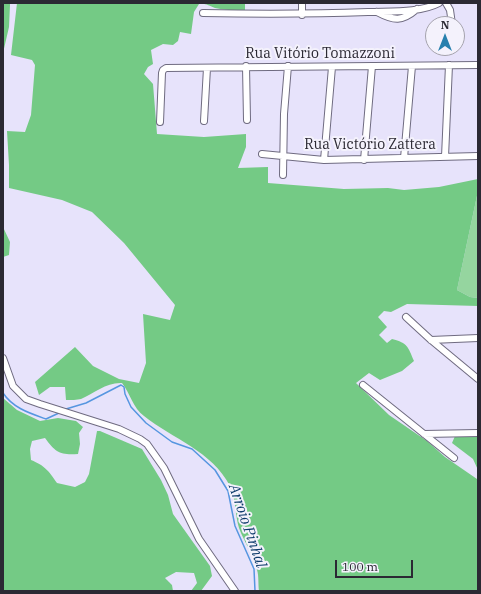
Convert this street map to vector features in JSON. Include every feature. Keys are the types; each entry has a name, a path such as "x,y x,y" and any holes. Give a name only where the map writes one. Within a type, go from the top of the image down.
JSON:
{"street":[{"path":"302,3 302,15"},
{"path":"204,13 302,15 376,12 387,18 399,19 409,16 417,9 428,8 440,3"},
{"path":"446,3 450,10 451,16"},
{"path":"446,157 450,65"},
{"name":"Rua Vitório Tomazzoni","path":"160,122 162,73 166,68 246,66 332,67 478,65"},
{"path":"246,66 247,120"},
{"path":"283,175 284,114 288,66"},
{"path":"364,160 372,66"},
{"path":"404,158 412,66"},
{"path":"324,160 332,67"},
{"path":"204,121 207,68"},
{"name":"Rua Victório Zattera","path":"262,154 324,160 478,156"},
{"path":"406,317 478,379"},
{"path":"431,340 478,338"},
{"path":"3,358 13,386 26,399 119,429 140,438 147,444 164,468 199,539 235,591"},
{"path":"363,385 454,458"},
{"path":"424,434 478,433"}],"green space":[{"path":"3,3 10,3 10,5 9,27 3,53"},
{"path":"17,3 245,3 245,10 219,9 206,4 199,4 194,12 191,34 180,32 178,41 173,45 163,44 151,50 153,64 148,67 144,74 153,84 157,134 204,137 246,134 246,147 238,168 268,167 268,183 344,189 388,188 404,190 439,187 478,179 478,191 457,290 470,297 478,298 478,306 407,304 391,312 384,311 378,317 387,327 379,335 387,343 392,339 407,346 414,361 402,371 380,380 369,373 356,383 389,415 427,441 445,457 477,479 478,477 478,591 259,591 256,564 239,528 230,486 222,474 203,455 140,413 122,383 111,384 81,399 66,400 65,387 50,387 39,395 35,382 75,347 93,366 119,379 139,383 146,363 143,314 170,320 175,305 124,243 92,212 62,200 9,188 7,131 25,132 31,115 35,65 32,60 11,55"},
{"path":"478,191 478,298 470,297 457,290"},
{"path":"3,227 10,242 9,255 3,257"},
{"path":"3,398 17,410 40,421 58,418 76,421 83,427 79,433 80,444 78,454 59,452 52,447 45,438 32,441 30,449 31,460 40,464 46,469 57,483 75,487 85,482 89,474 97,431 142,449 161,480 168,495 173,514 210,566 212,576 201,591 191,591 197,583 194,573 176,572 165,578 172,585 173,591 3,591"},
{"path":"455,436 478,436 478,470 473,459 452,443"}],"waterway":[{"name":"Arroio Pinhal","path":"66,409 86,403 121,385 124,387 125,394 131,407 146,423 172,442 192,449 215,470 228,491 235,526 254,569 255,591"},
{"name":"Arroio Pinhal","path":"3,393 12,403 40,417 46,419 59,413"}]}
